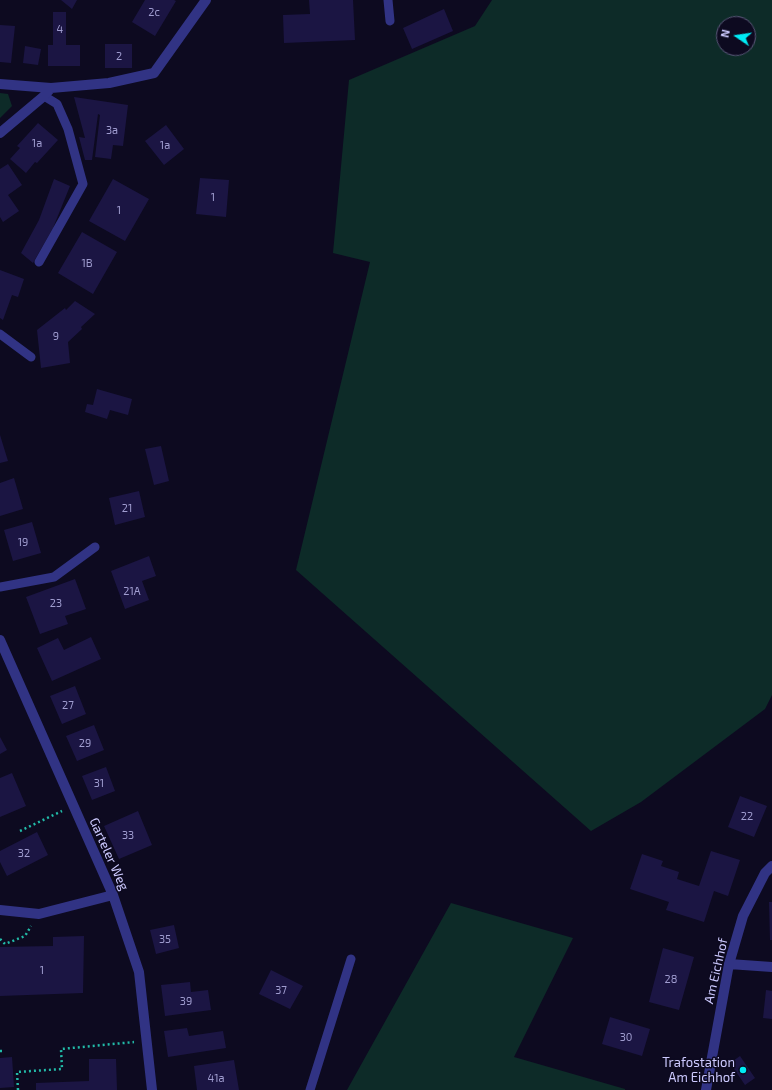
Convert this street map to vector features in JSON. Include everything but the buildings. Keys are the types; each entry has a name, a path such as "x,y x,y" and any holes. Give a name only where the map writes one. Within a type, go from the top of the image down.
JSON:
{"street":[{"path":"0,84 51,88 109,83 154,73 206,0"},
{"path":"0,133 44,96 51,88"},
{"name":"Garteler Weg","path":"0,640 113,895 139,972 152,1090"},
{"name":"Am Eichhof","path":"706,1090 729,964 743,916 765,873 772,866"},
{"path":"0,910 39,914 113,895"},
{"path":"729,964 772,967"}],"lane":[{"path":"388,0 390,21"},
{"path":"39,262 83,184 68,129 57,104 44,96"},
{"path":"0,334 31,357"},
{"path":"0,587 54,577 95,546"},
{"path":"310,1090 351,959"}],"path":[{"path":"20,831 74,806"},
{"path":"0,939 5,944 25,936 39,914"},
{"path":"18,1090 17,1072 62,1069 61,1049 147,1041"},
{"path":"0,1051 5,1051"}],"green space":[{"path":"492,0 772,0 772,695 765,709 641,802 591,831 296,570 370,262 333,253 349,80 475,26"},
{"path":"0,93 8,94 12,106 0,118"},
{"path":"451,903 573,938 514,1057 625,1090 347,1090"}],"place":[{"name":"Trafostation Am Eichhof","path":"743,1070"}]}
